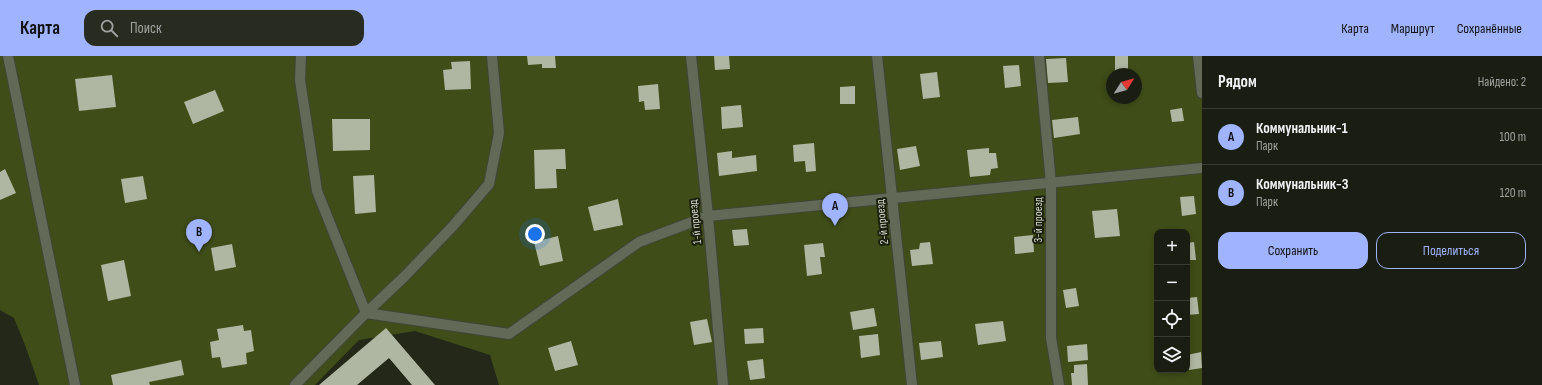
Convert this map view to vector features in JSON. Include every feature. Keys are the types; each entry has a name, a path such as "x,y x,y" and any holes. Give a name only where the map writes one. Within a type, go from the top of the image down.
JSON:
{"street":[{"path":"8,56 75,385"},
{"path":"301,56 300,80 317,191 366,313"},
{"path":"295,385 404,277 447,232 489,184 499,133 492,56"},
{"name":"1-й проезд","path":"690,56 708,216 724,385"},
{"name":"2-й проезд","path":"877,56 912,385"},
{"name":"3-й проезд","path":"1039,56 1051,183 1051,338 1059,385"},
{"path":"1198,56 1202,93"},
{"path":"366,313 509,334 639,242 708,216 1202,168"}],"green space":[{"path":"0,56 1202,56 1202,385 499,385 490,355 415,331 359,340 315,385 39,385 14,318 0,310"}],"building":[{"path":"527,56 555,56 556,68 542,68 542,64 528,65"},
{"path":"714,56 729,56 730,69 715,70"},
{"path":"1115,56 1128,56 1128,68 1115,68"},
{"path":"1066,58 1068,82 1048,83 1046,59"},
{"path":"470,61 471,89 445,90 443,70 452,69 451,62"},
{"path":"1019,65 1021,86 1005,88 1003,66"},
{"path":"937,72 940,97 923,99 920,74"},
{"path":"112,75 116,107 79,111 75,79"},
{"path":"658,84 660,109 645,110 644,101 639,102 638,86"},
{"path":"855,86 855,104 840,104 840,87"},
{"path":"215,90 224,111 193,124 184,102"},
{"path":"741,105 743,127 722,129 721,107"},
{"path":"1182,108 1184,121 1172,122 1170,110"},
{"path":"1078,117 1080,134 1054,138 1052,120"},
{"path":"332,119 370,119 370,150 333,151"},
{"path":"814,143 816,171 806,172 805,161 794,162 793,145"},
{"path":"916,146 920,166 900,170 897,149"},
{"path":"989,148 989,153 996,153 998,168 991,169 990,175 970,177 967,150"},
{"path":"565,149 566,169 556,169 557,188 535,189 534,150"},
{"path":"732,151 732,158 756,155 757,171 719,176 717,153"},
{"path":"5,169 16,193 0,200 0,172"},
{"path":"374,175 376,212 355,214 353,176"},
{"path":"143,176 147,199 125,203 121,179"},
{"path":"1194,196 1196,214 1182,216 1180,197"},
{"path":"618,199 623,225 594,231 588,207"},
{"path":"1117,209 1120,236 1095,238 1092,211"},
{"path":"747,229 749,245 734,246 732,230"},
{"path":"1033,235 1034,252 1015,254 1014,237"},
{"path":"558,236 563,261 540,266 534,242"},
{"path":"930,242 933,264 912,266 910,250 919,249 920,243"},
{"path":"1194,242 1196,260 1190,260 1190,243"},
{"path":"823,243 825,257 820,257 822,274 807,276 804,245"},
{"path":"232,244 236,267 215,271 211,248"},
{"path":"124,260 131,296 108,301 101,265"},
{"path":"1076,288 1079,306 1066,308 1063,290"},
{"path":"1197,297 1199,314 1190,315 1190,298"},
{"path":"874,308 877,326 853,330 850,312"},
{"path":"707,319 712,342 694,345 690,322"},
{"path":"1003,321 1006,341 978,345 975,324"},
{"path":"243,325 244,331 251,330 254,351 246,353 247,364 222,368 220,357 212,358 210,342 219,340 217,329"},
{"path":"386,328 435,385 412,385 389,358 357,385 319,385"},
{"path":"763,328 764,343 745,344 744,329"},
{"path":"878,334 880,355 861,358 859,336"},
{"path":"571,341 578,365 555,371 548,348"},
{"path":"941,341 943,357 921,360 919,343"},
{"path":"1087,344 1088,360 1068,362 1067,346"},
{"path":"1201,352 1202,368 1190,370 1190,354"},
{"path":"763,359 765,378 750,380 747,361"},
{"path":"181,360 184,375 149,382 150,385 113,385 111,375"},
{"path":"1087,364 1088,385 1072,385 1071,373 1074,373 1074,365"}],"place":[{"name":"Коммунальник-1","path":"835,226"},
{"name":"Коммунальник-3","path":"199,252"}]}
